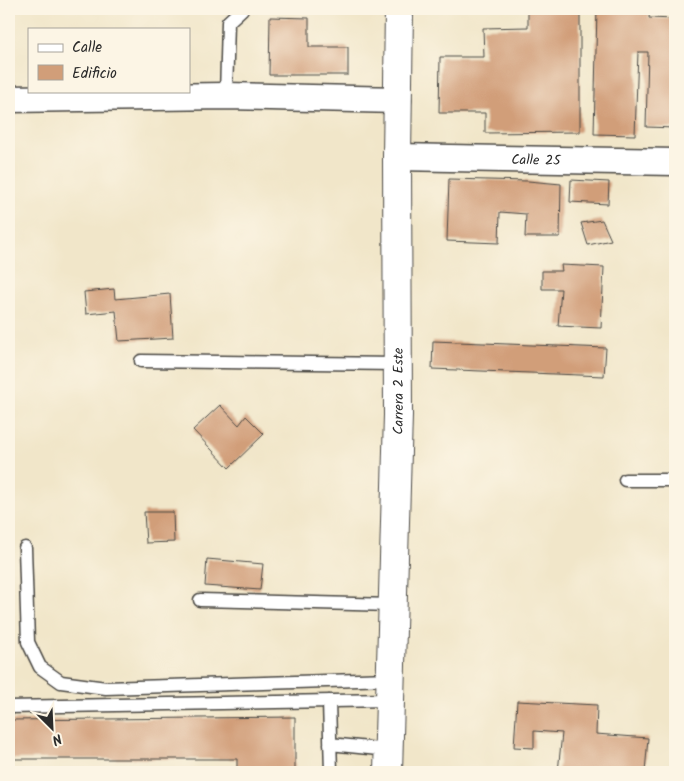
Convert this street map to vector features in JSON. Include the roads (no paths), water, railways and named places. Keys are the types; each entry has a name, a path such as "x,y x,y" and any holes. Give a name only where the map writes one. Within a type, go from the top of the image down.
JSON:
{"street":[{"name":"Carrera 2 Este","path":"388,761 398,415 397,157 399,9"},
{"path":"9,99 226,96 398,100"},
{"name":"Calle 25","path":"397,157 675,162"}],"lane":[{"path":"226,96 228,22 242,9"},
{"path":"141,361 398,364"},
{"path":"625,480 675,480"},
{"path":"25,548 28,642 40,667 61,682 106,688 389,690"},
{"path":"200,600 392,605"},
{"path":"9,708 328,701 389,690"},
{"path":"328,701 331,772"},
{"path":"330,744 388,761"}]}
